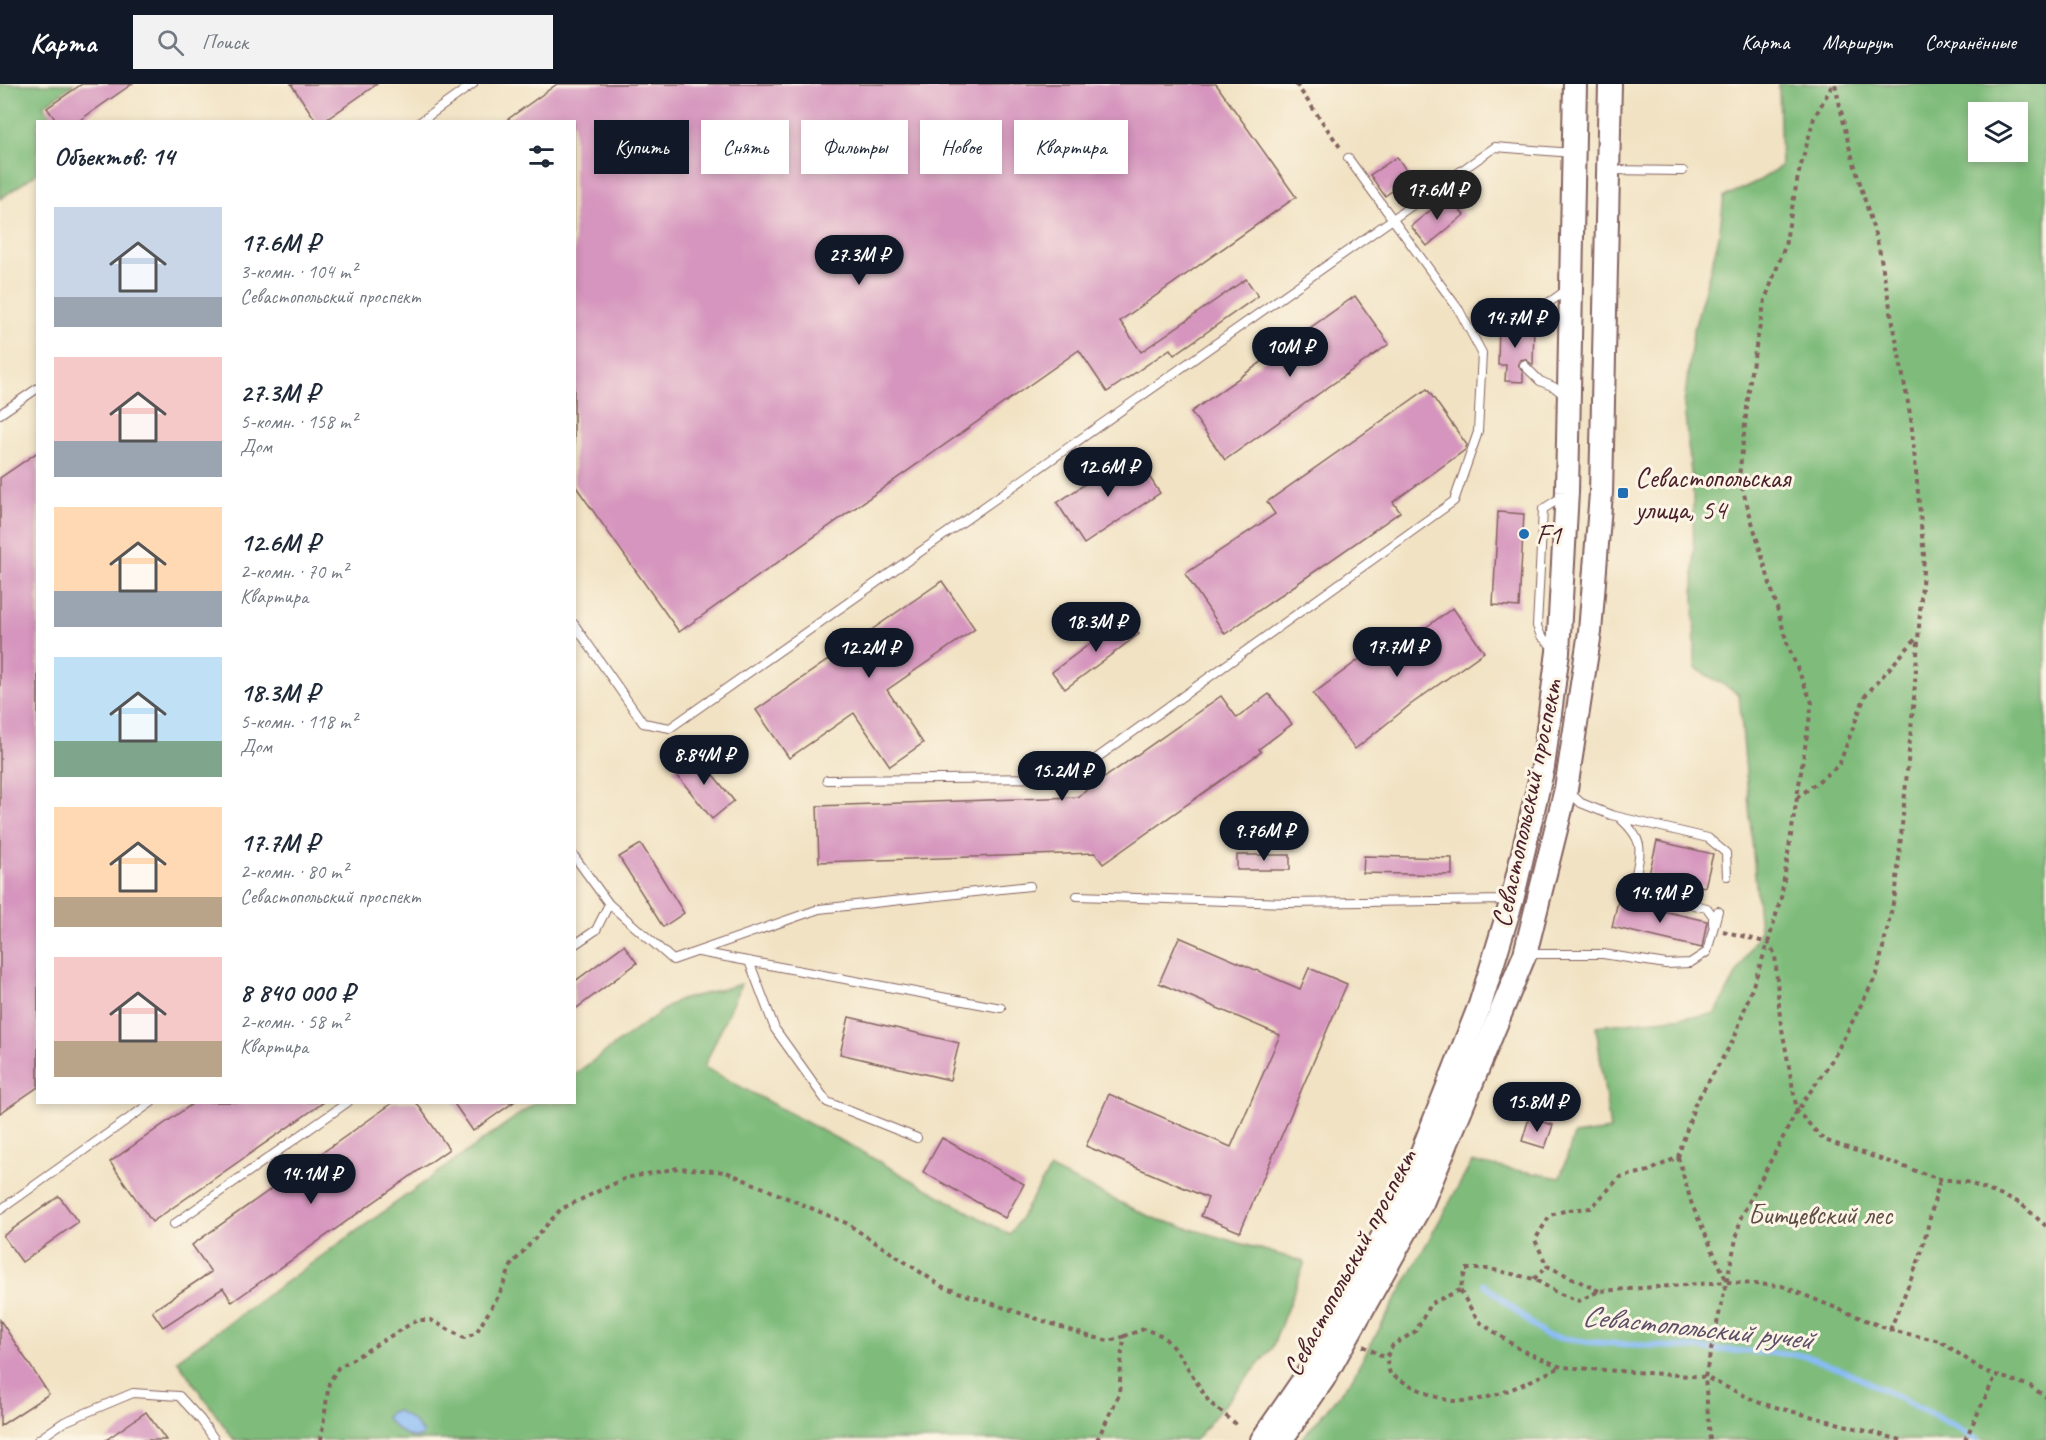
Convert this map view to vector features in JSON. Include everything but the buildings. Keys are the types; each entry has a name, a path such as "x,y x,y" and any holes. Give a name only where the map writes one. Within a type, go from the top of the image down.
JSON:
{"main road":[{"name":"Севастопольский проспект","path":"1262,1440 1311,1369 1405,1195 1480,1005 1512,900 1543,767 1558,652 1567,492 1575,84"},
{"name":"Севастопольский проспект","path":"1281,1440 1324,1378 1422,1203 1525,954 1566,789 1590,632 1600,504 1610,84"}],"lane":[{"path":"423,120 473,84"},
{"path":"576,627 643,723 670,728 1495,147 1574,153"},
{"path":"827,780 1069,778 1454,501 1478,432 1482,353 1459,310 1348,158"},
{"path":"1608,170 1683,171"},
{"path":"1516,323 1537,308 1554,301 1571,286"},
{"path":"1524,365 1540,381 1554,387 1569,400"},
{"path":"0,414 36,389"},
{"path":"1566,789 1581,803 1619,817 1708,838 1726,853 1727,876"},
{"path":"1619,817 1635,832 1640,848 1634,883 1643,893 1707,908 1713,916 1714,928"},
{"path":"576,859 609,904 673,960 819,909 1030,886"},
{"path":"1077,896 1288,903 1512,900"},
{"path":"576,944 596,930 609,904"},
{"path":"1525,954 1580,952 1666,964 1690,963 1707,952 1718,911"},
{"path":"697,951 1001,1008"},
{"path":"749,961 775,1029 827,1102 917,1138"},
{"path":"0,1210 149,1104"},
{"path":"174,1224 345,1104"},
{"path":"38,1440 64,1422 133,1393 179,1396 201,1420 215,1440"}],"path":[{"path":"1296,84 1348,158"},
{"path":"1710,1440 1705,1377 1741,1217 1797,1111 1834,1057 1877,974 1896,890 1924,556 1911,419 1879,248 1849,146 1834,84"},
{"path":"1727,1282 1692,1205 1678,1157 1695,1104 1734,1039 1768,943 1781,898 1812,703 1788,646 1739,477 1751,372 1765,300 1785,246 1798,176 1814,118 1834,84"},
{"path":"1796,799 1839,765 1865,696 1919,634"},
{"path":"1714,928 1768,943 1775,954 1780,1018 1797,1111 1824,1140 1940,1179 1967,1182 2020,1203 2046,1226"},
{"path":"1599,1291 1547,1266 1535,1240 1550,1215 1568,1210 1591,1208 1620,1177 1649,1171 1678,1157"},
{"path":"321,1440 329,1383 338,1368 417,1320 431,1320 464,1338 476,1333 499,1295 512,1264 561,1209 626,1178 678,1168 726,1172 846,1222 943,1287 1088,1336 1110,1341 1144,1329 1162,1336 1181,1357 1209,1402 1236,1424"},
{"path":"1890,1330 1920,1257 1940,1179"},
{"path":"1534,1279 1547,1266"},
{"path":"1901,1440 1760,1403 1705,1377 1561,1367 1521,1350 1478,1321 1460,1290 1466,1269 1490,1269 1534,1279 1558,1293 1579,1301 1599,1291 1727,1282 1782,1286 1890,1330 1940,1341 1984,1371 2030,1386 2046,1397"},
{"path":"1460,1290 1430,1304 1416,1331 1393,1345 1386,1358 1390,1374 1411,1386 1452,1402 1484,1399 1561,1367"},
{"path":"1097,1440 1119,1395 1125,1336"},
{"path":"1360,1344 1386,1358"},
{"path":"1965,1440 1996,1376"}],"green space":[{"path":"0,84 74,84 43,106 53,120 36,120 36,174 0,199"},
{"name":"Битцевский лес","path":"1779,84 2046,84 2046,1440 1301,1440 1351,1380 1472,1162 1560,1178 1574,1135 1610,1130 1596,1026 1715,1014 1760,930 1739,694 1695,668 1693,493 1684,405 1693,333 1719,237 1724,197 1760,180 1781,166"},
{"path":"741,984 704,1067 1010,1235 1050,1169 1153,1218 1305,1262 1272,1348 1195,1440 234,1440 177,1360 534,1104 576,1104 576,1073 676,1001"}],"water":[{"path":"398,1411 413,1421 423,1433 421,1437 406,1435 386,1418 390,1412"}],"waterway":[{"name":"Севастопольский ручей","path":"1484,1284 1546,1336 1589,1342 1804,1355 1852,1374 1959,1428 1977,1440"}],"place":[{"name":"Севастопольская улица, 54","path":"1623,493"},
{"name":"F1","path":"1524,534"}]}
